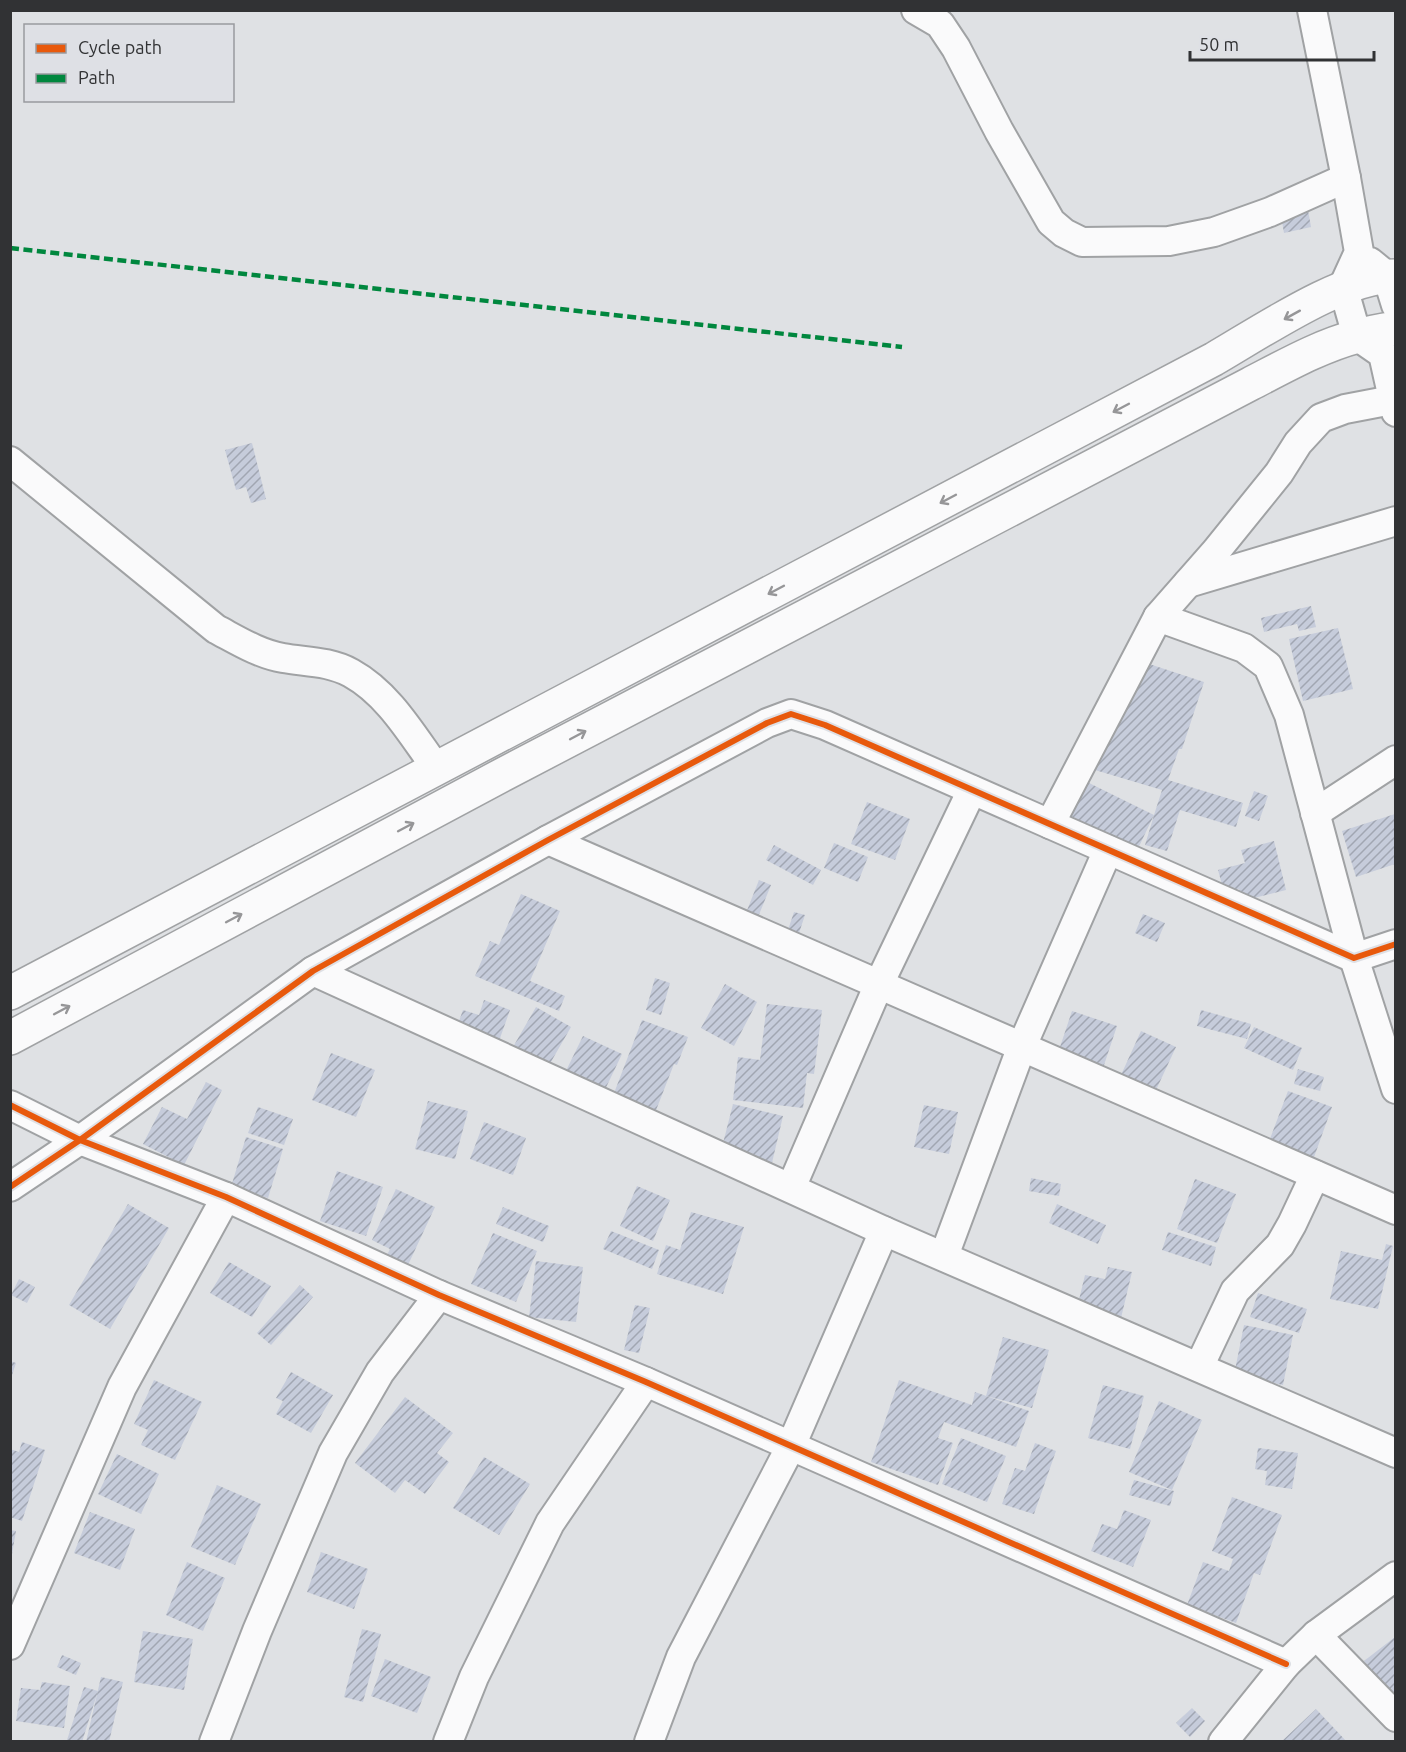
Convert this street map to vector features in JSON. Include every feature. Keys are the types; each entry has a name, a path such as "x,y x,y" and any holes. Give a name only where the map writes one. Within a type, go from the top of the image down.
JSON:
{"main road":[{"path":"10,993 1214,359 1343,287 1393,286"},
{"path":"10,1038 504,774 1307,355 1386,349"}],"street":[{"path":"916,10 940,24 956,48 999,131 1051,222 1064,233 1082,242 1169,241 1214,232 1270,212 1346,178"},
{"path":"1050,824 1158,617 1279,473 1298,443 1321,418 1346,409 1394,406 1386,349 1343,287 1359,252 1312,10"},
{"path":"1359,252 1393,286"},
{"path":"10,461 216,629 252,648 282,658 314,660 350,672 378,692 437,769"},
{"path":"1188,584 1395,521"},
{"path":"1158,617 1244,648 1268,666 1289,715 1354,958 1395,1089"},
{"path":"10,1187 80,1140 313,971 548,840 766,723 791,714 825,725 1354,958 1395,944"},
{"path":"1315,813 1395,760"},
{"path":"791,1188 879,984 972,790"},
{"path":"548,840 1395,1210"},
{"path":"944,1256 1022,1046 1108,850"},
{"path":"313,971 884,1231 1395,1453"},
{"path":"10,1105 80,1140 226,1197 439,1295 646,1382 1286,1664"},
{"path":"1199,1367 1235,1291 1280,1245 1315,1175"},
{"path":"10,1645 122,1387 226,1197"},
{"path":"649,1742 681,1657 791,1446 884,1231"},
{"path":"214,1742 256,1631 333,1453 380,1372 439,1295"},
{"path":"448,1742 474,1677 550,1523 646,1382"},
{"path":"1223,1742 1286,1664 1316,1635 1395,1576"},
{"path":"1316,1635 1395,1717"}],"building":[{"path":"1308,210 1311,227 1284,233 1281,216"},
{"path":"252,443 266,499 251,503 246,487 236,490 225,450"},
{"path":"1311,606 1316,627 1299,631 1297,624 1264,632 1261,618"},
{"path":"1338,628 1353,689 1303,701 1289,639"},
{"path":"1131,658 1204,682 1182,749 1179,749 1168,780 1243,803 1236,827 1180,810 1167,851 1145,845 1162,790 1095,770"},
{"path":"1085,781 1154,815 1133,859 1063,826"},
{"path":"1254,791 1268,796 1259,821 1245,816"},
{"path":"867,802 910,819 895,860 851,844"},
{"path":"1395,814 1395,864 1356,877 1342,831"},
{"path":"1274,841 1286,890 1242,901 1239,889 1224,892 1218,870 1245,863 1241,850"},
{"path":"834,843 868,857 858,882 824,868"},
{"path":"774,845 821,870 813,885 766,860"},
{"path":"759,880 771,885 754,927 742,923"},
{"path":"521,894 560,911 530,981 565,996 559,1011 475,976 490,941 499,945"},
{"path":"794,912 805,915 799,933 788,930"},
{"path":"1143,914 1165,923 1157,942 1135,933"},
{"path":"655,978 670,983 661,1015 646,1010"},
{"path":"725,984 757,1002 734,1046 701,1028"},
{"path":"484,1000 510,1010 494,1055 452,1040 463,1010 479,1015"},
{"path":"767,1004 822,1010 814,1074 807,1073 803,1108 733,1100 738,1057 760,1060"},
{"path":"536,1007 571,1027 540,1081 505,1061"},
{"path":"1201,1010 1251,1024 1247,1039 1197,1026"},
{"path":"1072,1011 1117,1026 1102,1071 1057,1056"},
{"path":"642,1020 688,1037 677,1065 674,1064 653,1118 611,1101"},
{"path":"1254,1027 1302,1048 1293,1070 1244,1048"},
{"path":"1141,1031 1176,1047 1156,1090 1121,1075"},
{"path":"583,1036 622,1054 601,1098 562,1079"},
{"path":"331,1053 375,1070 356,1117 312,1100"},
{"path":"1298,1069 1324,1077 1320,1091 1294,1084"},
{"path":"206,1082 222,1090 184,1165 143,1144 162,1107 187,1119"},
{"path":"1288,1091 1332,1107 1313,1160 1268,1144"},
{"path":"428,1101 468,1111 455,1159 415,1149"},
{"path":"733,1104 783,1116 771,1167 720,1155"},
{"path":"924,1105 958,1112 949,1154 914,1147"},
{"path":"258,1107 293,1119 284,1145 248,1133"},
{"path":"484,1122 526,1138 513,1175 470,1159"},
{"path":"246,1137 283,1149 268,1198 231,1187"},
{"path":"337,1171 383,1187 366,1236 320,1221"},
{"path":"1031,1178 1061,1184 1059,1196 1029,1191"},
{"path":"1195,1179 1236,1194 1217,1243 1177,1229"},
{"path":"637,1186 670,1200 653,1241 620,1226"},
{"path":"396,1189 435,1207 408,1265 387,1255 390,1249 372,1240"},
{"path":"128,1204 169,1228 110,1329 69,1305"},
{"path":"1057,1204 1106,1225 1098,1244 1049,1223"},
{"path":"503,1207 549,1226 543,1242 496,1224"},
{"path":"691,1212 744,1227 723,1294 657,1274 666,1245 680,1250"},
{"path":"611,1231 659,1250 652,1269 603,1249"},
{"path":"1168,1232 1216,1247 1211,1266 1162,1250"},
{"path":"493,1233 537,1251 516,1302 471,1284"},
{"path":"1386,1244 1393,1246 1378,1309 1330,1299 1341,1251 1382,1260"},
{"path":"536,1261 583,1267 576,1322 529,1317"},
{"path":"229,1262 271,1286 252,1317 210,1293"},
{"path":"1108,1267 1132,1272 1121,1318 1077,1308 1085,1275 1105,1279"},
{"path":"19,1279 35,1287 27,1303 11,1295"},
{"path":"300,1285 313,1297 271,1345 257,1333"},
{"path":"1258,1293 1307,1309 1299,1333 1250,1317"},
{"path":"635,1305 650,1308 639,1353 624,1350"},
{"path":"1244,1325 1293,1335 1283,1385 1234,1375"},
{"path":"1003,1337 1049,1350 1032,1408 986,1396"},
{"path":"10,1361 16,1363 11,1378 10,1378"},
{"path":"291,1372 333,1395 311,1433 276,1414 283,1401 276,1398"},
{"path":"154,1380 202,1402 175,1460 141,1445 148,1430 134,1424"},
{"path":"899,1380 972,1405 975,1392 1029,1411 1016,1447 944,1422 938,1438 953,1443 938,1485 871,1462"},
{"path":"1103,1385 1144,1396 1130,1449 1088,1438"},
{"path":"405,1397 453,1433 437,1453 449,1462 425,1494 405,1480 395,1493 355,1463"},
{"path":"1159,1401 1202,1420 1172,1490 1129,1472"},
{"path":"961,1438 1006,1456 987,1502 942,1484"},
{"path":"22,1442 45,1450 22,1521 10,1517 10,1449 19,1452"},
{"path":"1035,1443 1056,1451 1034,1514 1002,1504 1015,1468 1025,1471"},
{"path":"1258,1448 1298,1453 1292,1489 1265,1485 1267,1471 1255,1469"},
{"path":"117,1454 159,1474 141,1514 98,1494"},
{"path":"484,1457 530,1484 499,1535 453,1508"},
{"path":"1134,1480 1174,1491 1170,1506 1129,1495"},
{"path":"217,1485 261,1504 235,1565 191,1547"},
{"path":"1232,1497 1282,1515 1260,1575 1254,1573 1236,1623 1187,1605 1203,1562 1229,1571 1233,1559 1212,1551"},
{"path":"1124,1510 1151,1520 1133,1567 1091,1551 1102,1524 1117,1529"},
{"path":"90,1512 135,1529 120,1570 74,1553"},
{"path":"10,1530 16,1531 12,1554 10,1554"},
{"path":"321,1552 368,1569 354,1609 307,1592"},
{"path":"187,1562 225,1578 203,1631 166,1615"},
{"path":"362,1629 381,1634 363,1702 344,1697"},
{"path":"143,1631 193,1639 184,1690 134,1682"},
{"path":"1395,1637 1395,1697 1393,1699 1364,1661"},
{"path":"62,1655 81,1663 76,1675 57,1667"},
{"path":"385,1659 431,1677 417,1713 371,1696"},
{"path":"101,1677 123,1682 109,1742 86,1742"},
{"path":"42,1682 70,1686 64,1728 16,1721 21,1688 40,1690"},
{"path":"84,1687 98,1691 82,1742 71,1742 67,1740"},
{"path":"1192,1708 1205,1721 1190,1737 1176,1723"},
{"path":"1316,1709 1347,1742 1281,1742"}],"marked path":[{"path":"10,248 902,347"}],"cycle path":[{"path":"10,1187 80,1140 313,971 548,840 767,723 791,714 825,725 1354,958 1396,944"},
{"path":"10,1105 80,1140 226,1197 439,1295 646,1382 1286,1664"}]}
